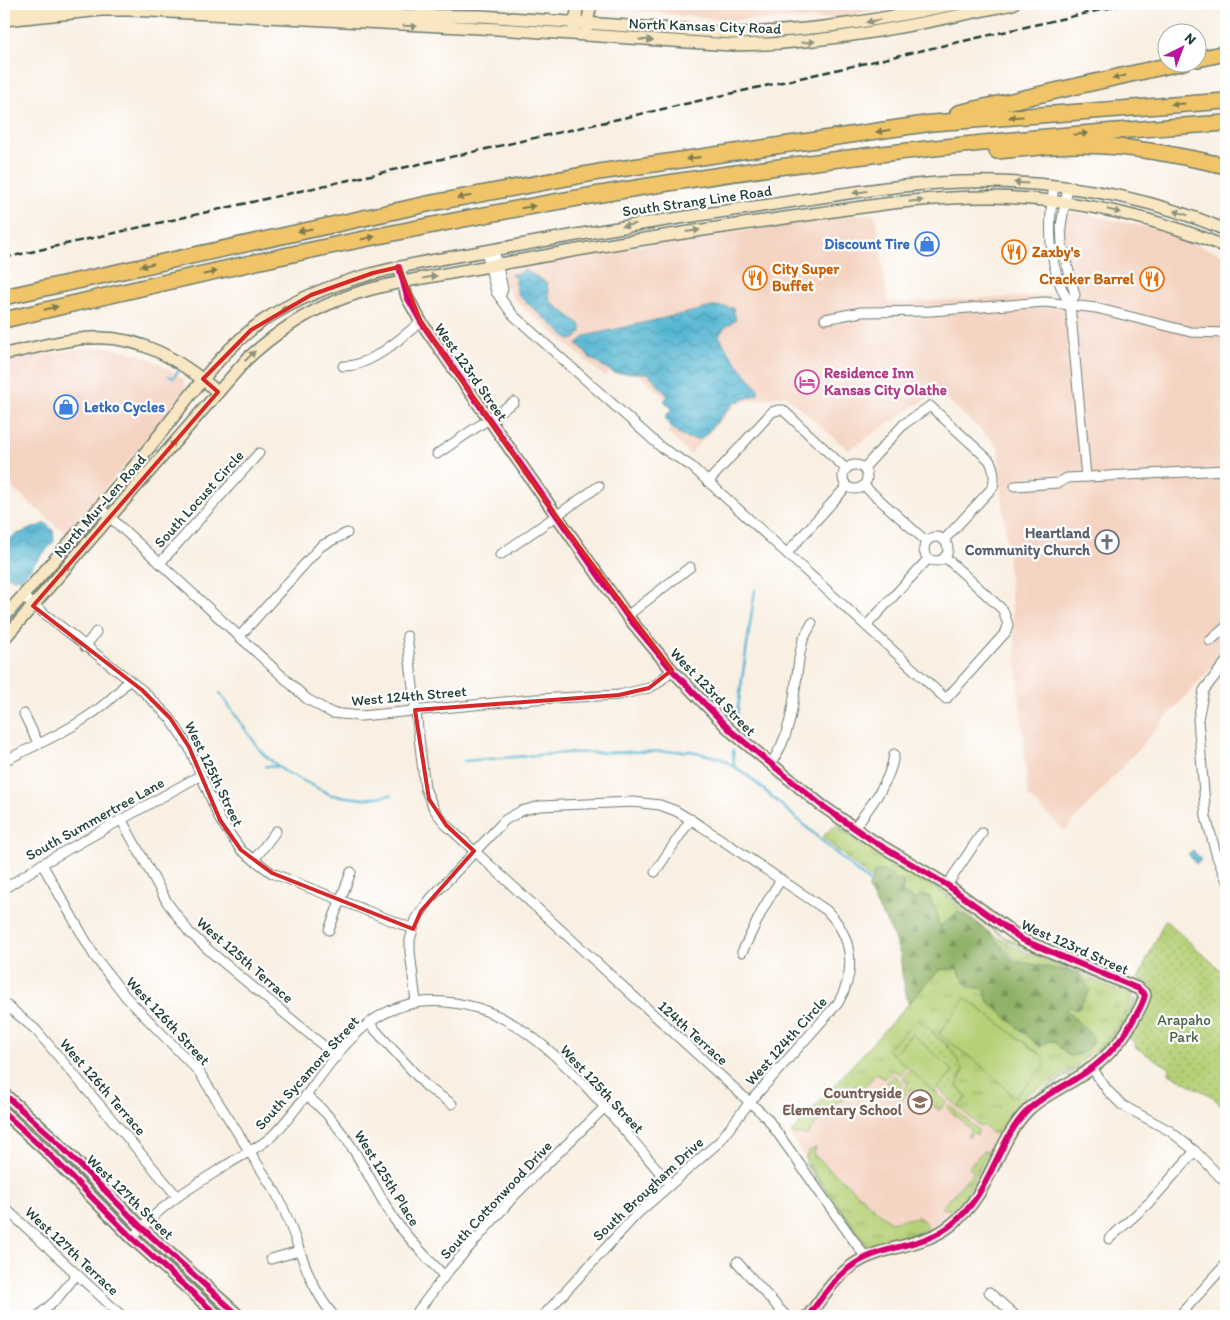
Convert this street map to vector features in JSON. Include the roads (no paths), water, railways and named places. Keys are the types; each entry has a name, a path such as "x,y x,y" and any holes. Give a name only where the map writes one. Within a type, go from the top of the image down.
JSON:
{"highway":[{"path":"1208,57 1226,53"},
{"path":"932,123 944,116 1158,68"},
{"path":"4,297 432,202 599,172 932,123 1226,101"},
{"path":"4,320 326,247 505,211 684,180 911,150 1091,133 1226,123"},
{"path":"911,150 925,157 1077,145 1105,146 1157,152 1226,166"}],"main road":[{"path":"4,12 77,4"},
{"path":"167,4 211,8"},
{"path":"578,4 581,23 579,36"},
{"path":"581,23 591,4"},
{"name":"North Kansas City Road","path":"211,8 369,16 481,16 733,32 770,32 854,24 955,4"},
{"name":"North Kansas City Road","path":"211,8 579,36 731,45 792,44 894,29 1012,4"},
{"path":"4,20 102,10 211,8"},
{"name":"South Strang Line Road","path":"202,379 251,330 284,308 331,286 399,267 658,220 928,184 992,182 1054,186 1100,192 1156,206 1226,230"},
{"name":"South Strang Line Road","path":"218,392 262,345 297,321 335,301 402,282 493,265 660,236 867,206 963,197 1066,202 1102,208 1158,223 1226,247"},
{"name":"West 123rd Street","path":"399,267 407,297 421,322 627,616 672,670 732,731 770,764 854,828 947,885 1023,940 1139,988 1145,995 1144,1002 1127,1032 1092,1068"},
{"path":"4,354 90,338 129,341 156,349 174,358 218,392"},
{"name":"North Mur-Len Road","path":"4,617 186,403 202,379"},
{"name":"North Mur-Len Road","path":"4,639 218,392"},
{"path":"808,1316 843,1272 866,1258 928,1238 951,1225 982,1191 1015,1128 1027,1112 1040,1100 1092,1068"},
{"name":"West 127th Street","path":"4,1094 53,1138 141,1227 239,1316"},
{"name":"West 127th Street","path":"4,1114 46,1151 132,1238 218,1316"}],"street":[{"path":"1054,186 1051,247 1064,294 1070,304 1086,477"},
{"path":"1068,188 1061,225 1062,245 1075,295 1070,304"},
{"path":"490,250 496,292 513,315 662,448 691,466 946,699 1006,632 1008,625 1003,610 946,557"},
{"path":"824,319 862,312 930,311 1024,302 1070,304 1096,308 1167,328 1191,332 1226,334"},
{"name":"West 123rd Street","path":"343,366 353,366 372,357 421,322"},
{"name":"West 123rd Street","path":"437,454 514,402"},
{"path":"864,468 904,424 930,406 993,465 993,487 944,540"},
{"path":"708,482 772,412 778,410 783,410 846,469"},
{"name":"South Locust Circle","path":"160,563 259,453"},
{"path":"853,465 864,468 868,479 864,486 856,490 847,486 843,476 846,469 853,465"},
{"path":"1015,486 1058,483 1067,478 1226,470"},
{"path":"500,556 599,486"},
{"path":"787,554 847,486"},
{"path":"864,486 926,541"},
{"name":"West 124th Street","path":"99,507 307,699 323,709 351,716 535,699 619,695 649,688 658,683 672,670"},
{"path":"239,637 321,546 347,533"},
{"path":"935,537 944,540 948,550 946,557 935,562 928,559 923,548 926,541 935,537"},
{"path":"866,626 928,559"},
{"path":"627,616 690,567"},
{"name":"West 125th Street","path":"22,596 129,680 156,703 174,722 189,747 226,833 241,850 272,872 413,929"},
{"path":"770,764 786,735 800,653 812,623"},
{"path":"1210,641 1226,627"},
{"path":"85,647 96,632"},
{"name":"124th Terrace","path":"407,636 422,772 429,799 446,825 750,1102 776,1128 791,1153 866,1258"},
{"path":"1226,662 1204,690 1198,719 1206,817 1226,879"},
{"path":"4,761 92,716 110,701 129,680"},
{"path":"24,714 38,743"},
{"path":"854,828 886,781 893,764 894,754"},
{"name":"South Summertree Lane","path":"4,889 42,864 201,775"},
{"name":"West 124th Circle","path":"474,851 505,820 521,810 540,806 646,802 668,807 690,819 826,910 839,924 849,948 850,970 846,987 838,1003 750,1102"},
{"name":"West 125th Terrace","path":"121,819 167,902 189,932 337,1057"},
{"path":"655,872 690,819"},
{"path":"254,860 276,831"},
{"path":"947,885 982,833"},
{"path":"416,1002 410,952 413,929 421,911 474,851"},
{"name":"West 126th Street","path":"42,864 100,964 126,997 199,1072 250,1151 283,1207 316,1292 334,1316"},
{"path":"329,930 351,872"},
{"path":"742,952 764,907 781,879"},
{"name":"South Sycamore Street","path":"132,1238 141,1227 176,1195 250,1151 273,1135 337,1057 369,1023 390,1011 416,1002 454,1002 480,1008"},
{"name":"West 126th Terrace","path":"4,1003 36,1030 176,1195"},
{"name":"West 125th Street","path":"480,1008 526,1033 574,1075 670,1184"},
{"path":"369,1023 427,1087 452,1104"},
{"path":"1092,1068 1108,1091 1122,1105 1170,1131 1196,1151 1226,1183"},
{"name":"West 125th Place","path":"306,1095 321,1107 349,1141 409,1240 444,1276"},
{"name":"South Brougham Drive","path":"543,1316 609,1243 670,1184 712,1150 750,1102"},
{"name":"South Cottonwood Drive","path":"414,1316 444,1276 515,1195 604,1108"},
{"path":"1109,1239 1151,1201 1196,1151"},
{"name":"West 127th Terrace","path":"4,1207 122,1316"},
{"path":"271,1259 299,1251"},
{"path":"737,1262 786,1316"},
{"path":"1179,1316 1226,1264"},
{"path":"38,1316 56,1300 77,1274"},
{"path":"989,1292 1016,1316"}],"water":[{"path":"525,270 547,283 550,301 581,325 581,332 575,339 570,340 518,295 515,283 517,277 512,276 512,274"},
{"path":"717,306 733,308 736,320 724,328 719,336 730,354 758,389 758,394 734,403 701,439 683,437 672,428 665,417 672,409 664,401 668,396 648,373 614,373 590,358 577,344 585,336"},
{"path":"46,523 53,530 54,541 22,578 14,579 4,574 4,544 15,535"},
{"path":"1193,850 1201,860 1196,864 1188,854"}],"waterway":[{"path":"169,376 173,378 178,371"},
{"path":"736,721 755,590"},
{"path":"220,693 262,753 284,771 331,795 364,799 391,795"},
{"path":"733,750 734,765"},
{"path":"464,761 565,753 690,751 720,758 746,774 870,883"},
{"path":"265,766 276,767"}],"railway":[{"path":"4,258 1127,4"}],"place":[{"name":"Discount Tire","path":"927,244"},
{"name":"Zaxby's","path":"1014,252"},
{"name":"City Super Buffet","path":"755,278"},
{"name":"Cracker Barrel","path":"1152,279"},
{"name":"Residence Inn Kansas City Olathe","path":"807,382"},
{"name":"Letko Cycles","path":"66,407"},
{"name":"Heartland Community Church","path":"1107,542"},
{"name":"Countryside Elementary School","path":"920,1102"}],"park label":[{"name":"Arapaho Park","path":"1184,1028"}]}
